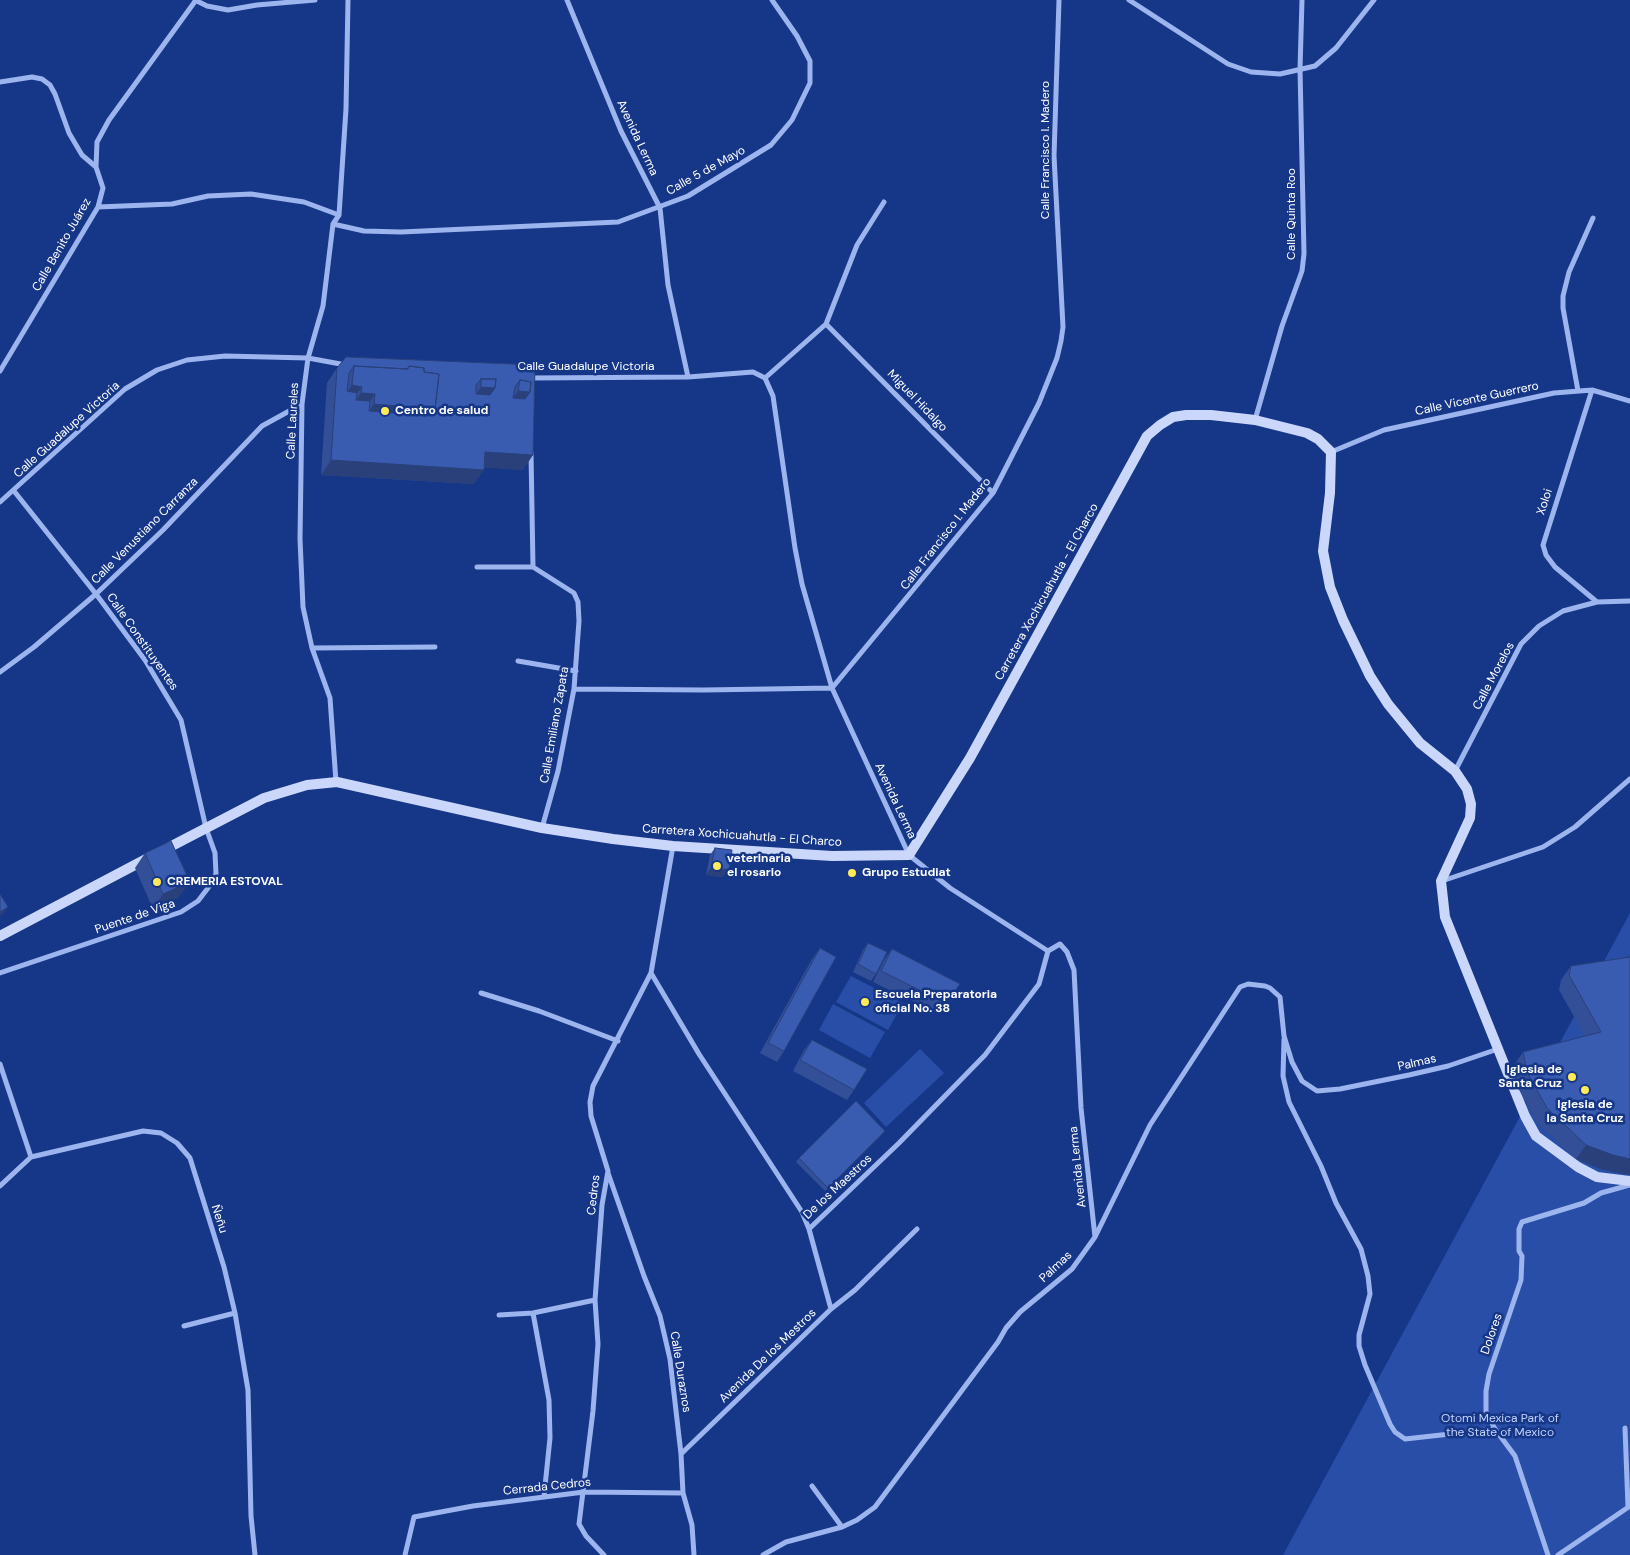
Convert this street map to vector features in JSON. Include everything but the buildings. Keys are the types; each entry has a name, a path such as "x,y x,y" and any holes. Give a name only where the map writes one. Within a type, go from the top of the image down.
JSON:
{"main road":[{"name":"Carretera Xochicuahutla - El Charco","path":"0,936 206,828 285,790 307,785 336,782 542,828 672,846 832,856 909,855 970,758 1146,436 1160,424 1173,417 1210,415 1255,420 1307,433 1318,439 1331,452"},
{"path":"1331,452 1330,492 1323,551 1330,587 1343,620 1370,676 1388,704 1420,743 1455,771 1467,789 1471,804 1470,818 1441,881 1445,917 1525,1116 1536,1136 1560,1155 1596,1177 1630,1181"}],"street":[{"path":"196,0 207,6 228,10 257,5 315,0"},
{"name":"Calle Benito Juárez","path":"0,371 98,207 103,188 96,167 97,142 109,120 196,0"},
{"name":"Calle Laureles","path":"336,782 330,698 312,648 303,607 301,576 302,404 308,358 323,306 333,224 339,215 346,110 348,0"},
{"name":"Avenida Lerma","path":"567,0 621,131 660,208 668,285 688,377"},
{"name":"Calle 5 de Mayo","path":"333,224 364,231 401,232 618,222 688,196 771,145 792,120 804,98 810,82 810,61 797,36 772,0"},
{"name":"Calle Francisco I. Madero","path":"832,688 993,493 1039,403 1057,358 1062,327 1054,156 1056,27 1059,0"},
{"path":"1129,0 1228,64 1251,72 1280,74 1315,66 1336,48 1374,0"},
{"name":"Calle Quinta Roo","path":"1255,420 1282,326 1302,271 1303,201 1300,69 1302,0"},
{"path":"0,82 32,77 50,85 69,133 82,155 96,167"},
{"path":"98,207 172,204 208,196 251,194 304,202 339,215"},
{"path":"766,378 826,324 857,245 884,202"},
{"path":"1578,391 1563,308 1563,296 1569,272 1593,218"},
{"name":"Miguel Hidalgo","path":"826,324 993,493"},
{"name":"Calle Guadalupe Victoria","path":"0,502 125,390 157,370 186,360 225,356 308,358 356,366"},
{"name":"Calle Guadalupe Victoria","path":"522,377 688,377 753,372 766,378"},
{"path":"532,378 532,386"},
{"name":"Avenida Lerma","path":"766,378 773,396 798,566 832,688 909,855 950,888 1048,951 1060,944 1067,952 1074,970 1081,1108 1095,1238"},
{"name":"Calle Vicente Guerrero","path":"1331,452 1384,430 1554,392 1592,390 1630,401"},
{"name":"Xoloi","path":"1592,390 1543,545 1546,555 1554,567 1597,602"},
{"name":"Calle Venustiano Carranza","path":"0,672 34,647 96,594 163,530 256,433 302,404"},
{"path":"477,568 533,567 531,443"},
{"name":"Calle Constituyentes","path":"14,491 96,594 145,660 181,720 206,828"},
{"name":"Calle Emiliano Zapata","path":"533,567 564,585 574,593 578,602 574,689 558,771 542,828"},
{"name":"Calle Morelos","path":"1455,771 1521,644 1539,626 1563,611 1597,602 1630,601"},
{"path":"312,648 436,646"},
{"path":"518,661 576,671"},
{"path":"574,689 704,690 832,688"},
{"path":"1441,881 1543,847 1575,827 1630,779"},
{"name":"Puente de Viga","path":"0,973 181,912 192,905 208,888 216,874 215,854 206,828"},
{"name":"Cedros","path":"604,1555 589,1540 579,1524 584,1492 598,1344 595,1300 602,1205 608,1171 591,1116 590,1102 593,1086 618,1042 651,973 672,846"},
{"name":"De los Maestros","path":"651,973 705,1063 802,1212 809,1229 899,1143 986,1055 1039,984 1048,951"},
{"name":"Palmas","path":"763,1555 786,1542 842,1527 858,1520 875,1507 998,1342 1006,1328 1020,1312 1072,1269 1095,1238 1150,1125 1240,987 1255,985 1270,988 1280,998 1284,1036 1282,1076 1289,1102 1321,1166 1336,1203 1361,1249 1368,1276 1370,1294 1359,1335 1359,1346 1390,1424 1395,1432 1405,1439 1495,1428"},
{"path":"481,993 539,1011 618,1042"},
{"name":"Palmas","path":"1284,1036 1297,1075 1309,1087 1317,1091 1340,1089 1448,1066 1498,1049"},
{"path":"0,1064 31,1157 0,1186"},
{"name":"Ñeñu","path":"31,1157 143,1132 161,1133 177,1142 190,1158 224,1267 235,1313 248,1390 251,1516 255,1555"},
{"name":"Calle Duraznos","path":"608,1171 644,1276 660,1316 670,1359 681,1454 683,1493 692,1525 694,1555"},
{"name":"Dolores","path":"1548,1555 1515,1456 1495,1428 1486,1411 1486,1391 1491,1366 1521,1280 1522,1256 1518,1229 1522,1222 1584,1203 1601,1192 1630,1185"},
{"name":"Avenida De los Mestros","path":"681,1454 831,1308 809,1229"},
{"path":"831,1308 855,1290 917,1229"},
{"path":"499,1315 533,1313 595,1300"},
{"path":"184,1326 235,1313"},
{"path":"533,1313 549,1400 550,1438 544,1496"},
{"path":"1558,1555 1629,1507 1626,1428"},
{"path":"812,1486 842,1527"},
{"name":"Cerrada Cedros","path":"405,1555 414,1517 544,1496 584,1492 683,1493"}],"green space":[{"name":"Otomi Mexica Park of the State of Mexico","path":"1630,913 1630,1555 1283,1555"},
{"path":"851,976 903,1003 888,1030 836,1002"},
{"path":"833,1004 885,1032 870,1058 819,1030"},
{"path":"920,1049 944,1073 886,1127 864,1103"}],"place":[{"name":"Centro de salud","path":"385,411"},
{"name":"veterinaria el rosario","path":"717,866"},
{"name":"Grupo Estudiat","path":"852,873"},
{"name":"CREMERIA ESTOVAL","path":"157,882"},
{"name":"Escuela Preparatoria oficial No. 38","path":"865,1002"},
{"name":"Iglesia de Santa Cruz","path":"1572,1077"},
{"name":"Iglesia de la Santa Cruz","path":"1585,1090"}]}
